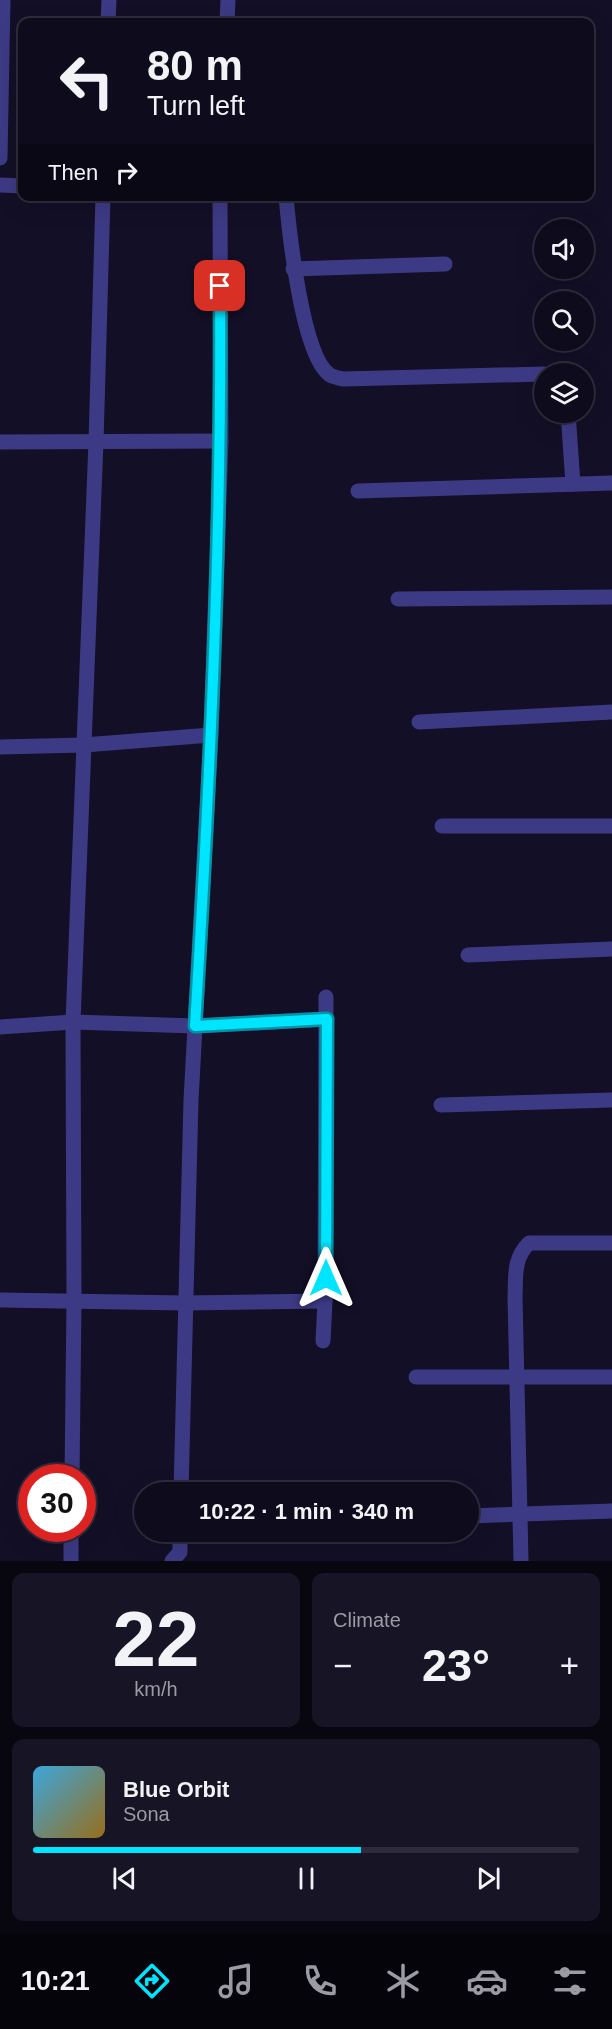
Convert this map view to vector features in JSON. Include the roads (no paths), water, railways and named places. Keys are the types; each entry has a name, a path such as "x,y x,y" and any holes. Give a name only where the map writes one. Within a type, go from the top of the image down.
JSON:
{"street":[{"path":"0,158 3,0"},
{"path":"108,18 109,0"},
{"path":"227,18 228,0"},
{"path":"0,185 18,186"},
{"path":"72,1464 74,1022 103,201"},
{"path":"181,1482 190,1100 212,735 221,441 220,201"},
{"path":"286,201 293,269 311,342 321,365 330,375 343,379 534,374"},
{"path":"293,269 445,264"},
{"path":"569,423 573,484"},
{"path":"0,442 221,441"},
{"path":"358,491 612,483"},
{"path":"398,599 612,597"},
{"path":"419,722 612,712"},
{"path":"0,747 84,745 212,735"},
{"path":"442,826 612,826"},
{"path":"468,955 612,949"},
{"path":"323,1341 326,997"},
{"path":"0,1027 74,1022 195,1026 327,1019"},
{"path":"441,1105 612,1100"},
{"path":"521,1561 516,1262 520,1251 529,1243 612,1243"},
{"path":"0,1300 185,1303 325,1301"},
{"path":"416,1377 612,1377"},
{"path":"479,1516 612,1510"},
{"path":"71,1542 71,1561"},
{"path":"172,1561 180,1552 180,1542"}]}
